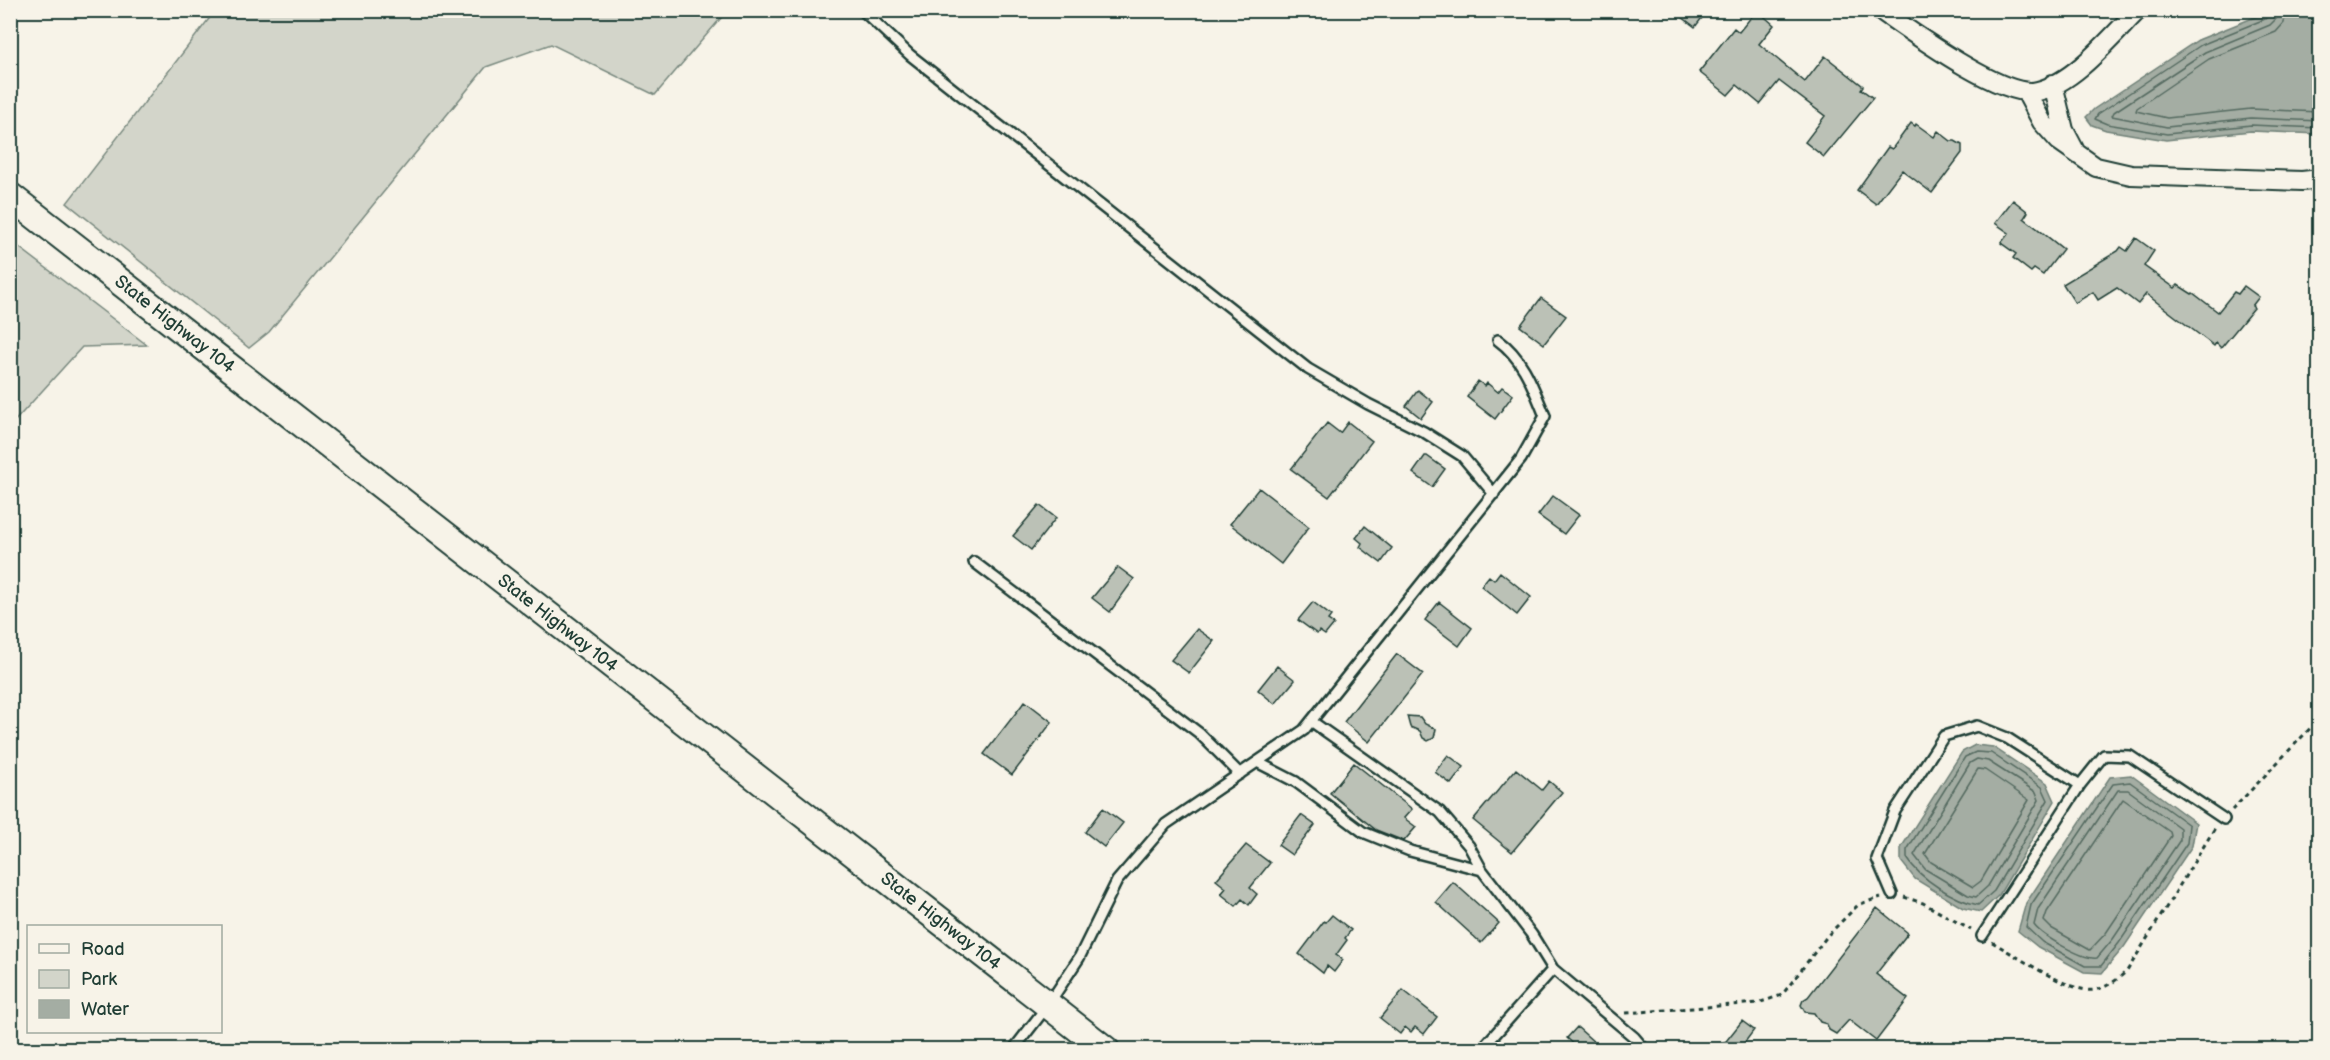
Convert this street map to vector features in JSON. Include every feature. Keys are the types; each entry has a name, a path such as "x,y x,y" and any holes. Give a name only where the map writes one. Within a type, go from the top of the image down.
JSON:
{"main road":[{"name":"State Highway 104","path":"10,196 1106,1050"}],"street":[{"path":"1880,10 1990,80 2026,92 2038,92 2067,78 2138,10"},
{"path":"2053,84 2064,130 2076,154"},
{"path":"2026,92 2042,122 2059,141 2096,167 2131,175 2302,181 2319,179"}],"lane":[{"path":"862,10 910,55 1308,369 1368,404 1424,432 1462,456 1494,494"},
{"path":"1013,1050 1048,1005 1079,958 1117,881 1166,824 1304,730 1521,459 1545,416 1525,368 1510,349 1498,340"},
{"path":"974,562 1199,733 1240,774"},
{"path":"1311,721 1440,812 1469,846 1482,870 1532,935 1552,969 1634,1037 1645,1050"},
{"path":"1892,894 1877,859 1895,811 1944,736 1977,726 2007,738 2080,785"},
{"path":"1982,936 2080,785 2104,755 2130,756 2224,819"},
{"path":"1257,762 1296,782 1363,832 1410,851 1482,870"},
{"path":"1481,1050 1552,969"}],"green space":[{"path":"215,11 727,11 655,95 551,44 486,67 269,332 249,348 67,203"},
{"path":"11,241 147,345 82,347 13,423 10,421"}],"water":[{"path":"2270,11 2319,11 2319,134 2251,131 2166,140 2106,130 2092,125 2086,117 2094,109 2198,40"},
{"path":"1975,745 1993,747 2047,783 2055,801 1999,895 1981,912 1963,908 1915,879 1901,861 1901,848 1962,752"},
{"path":"2131,775 2196,823 2192,846 2124,947 2102,973 2084,972 2038,947 2018,931 2026,903 2110,777"}],"building":[{"path":"1673,10 1708,10 1695,27"},
{"path":"1757,10 1774,25 1759,44 1805,82 1825,56 1863,86 1861,89 1873,98 1824,157 1805,142 1825,116 1779,81 1760,104 1737,85 1728,95 1699,72 1734,28 1739,32"},
{"path":"1911,123 1934,137 1938,131 1951,141 1962,145 1962,153 1932,193 1902,170 1876,204 1857,190 1888,147 1892,149"},
{"path":"2013,200 2028,212 2024,218 2063,249 2043,275 2034,269 2031,272 2013,258 2016,254 2001,243 2009,233 1995,223"},
{"path":"2136,238 2154,251 2144,266 2175,288 2178,285 2193,293 2218,312 2234,292 2238,294 2244,286 2259,297 2252,306 2254,308 2221,348 2216,343 2214,346 2146,294 2138,304 2117,288 2098,300 2093,292 2075,303 2063,284 2121,247 2127,251"},
{"path":"1541,298 1566,316 1544,344 1520,326"},
{"path":"1478,381 1485,386 1487,383 1498,392 1502,387 1513,395 1495,419 1467,397"},
{"path":"1418,390 1433,402 1421,418 1406,406"},
{"path":"1348,422 1372,441 1329,497 1291,469 1327,423 1340,433"},
{"path":"1425,456 1445,469 1432,487 1413,473"},
{"path":"1259,488 1309,527 1281,564 1230,524"},
{"path":"1553,496 1579,515 1564,534 1538,515"},
{"path":"1039,505 1056,518 1031,550 1013,536"},
{"path":"1365,526 1392,548 1381,563 1360,547 1362,543 1356,538"},
{"path":"1118,567 1134,579 1110,612 1092,598"},
{"path":"1500,572 1531,597 1517,615 1481,586 1489,576 1494,580"},
{"path":"1313,602 1331,616 1328,620 1334,624 1325,635 1319,631 1317,634 1298,620"},
{"path":"1439,602 1472,628 1459,646 1425,620"},
{"path":"1197,629 1214,641 1189,673 1171,660"},
{"path":"1397,654 1423,674 1369,742 1344,722"},
{"path":"1277,666 1295,680 1275,704 1258,690"},
{"path":"1025,701 1052,722 1012,775 984,754"},
{"path":"1407,716 1420,717 1425,724 1436,729 1434,738 1428,741 1423,738 1420,731 1410,727"},
{"path":"1448,755 1464,767 1451,784 1435,772"},
{"path":"1354,763 1412,809 1404,818 1416,827 1404,841 1376,830 1330,793"},
{"path":"1516,769 1542,790 1549,781 1562,792 1512,852 1473,820"},
{"path":"1103,808 1123,823 1104,847 1085,832"},
{"path":"1301,815 1315,825 1292,855 1278,845"},
{"path":"1246,845 1270,863 1250,888 1257,894 1249,905 1242,899 1236,906 1221,894 1226,888 1216,880"},
{"path":"1453,882 1499,923 1481,943 1436,902"},
{"path":"1877,908 1908,933 1876,974 1908,999 1876,1041 1849,1020 1836,1034 1829,1030 1827,1024 1820,1022 1814,1013 1805,1012 1801,1005"},
{"path":"1332,915 1351,930 1336,955 1343,960 1334,972 1327,966 1323,973 1299,954 1324,921 1326,922"},
{"path":"1403,990 1437,1017 1424,1034 1415,1027 1411,1032 1405,1027 1400,1034 1380,1018"},
{"path":"1742,1021 1754,1030 1739,1050 1719,1050"},
{"path":"1577,1027 1603,1050 1580,1050 1567,1038"}]}
